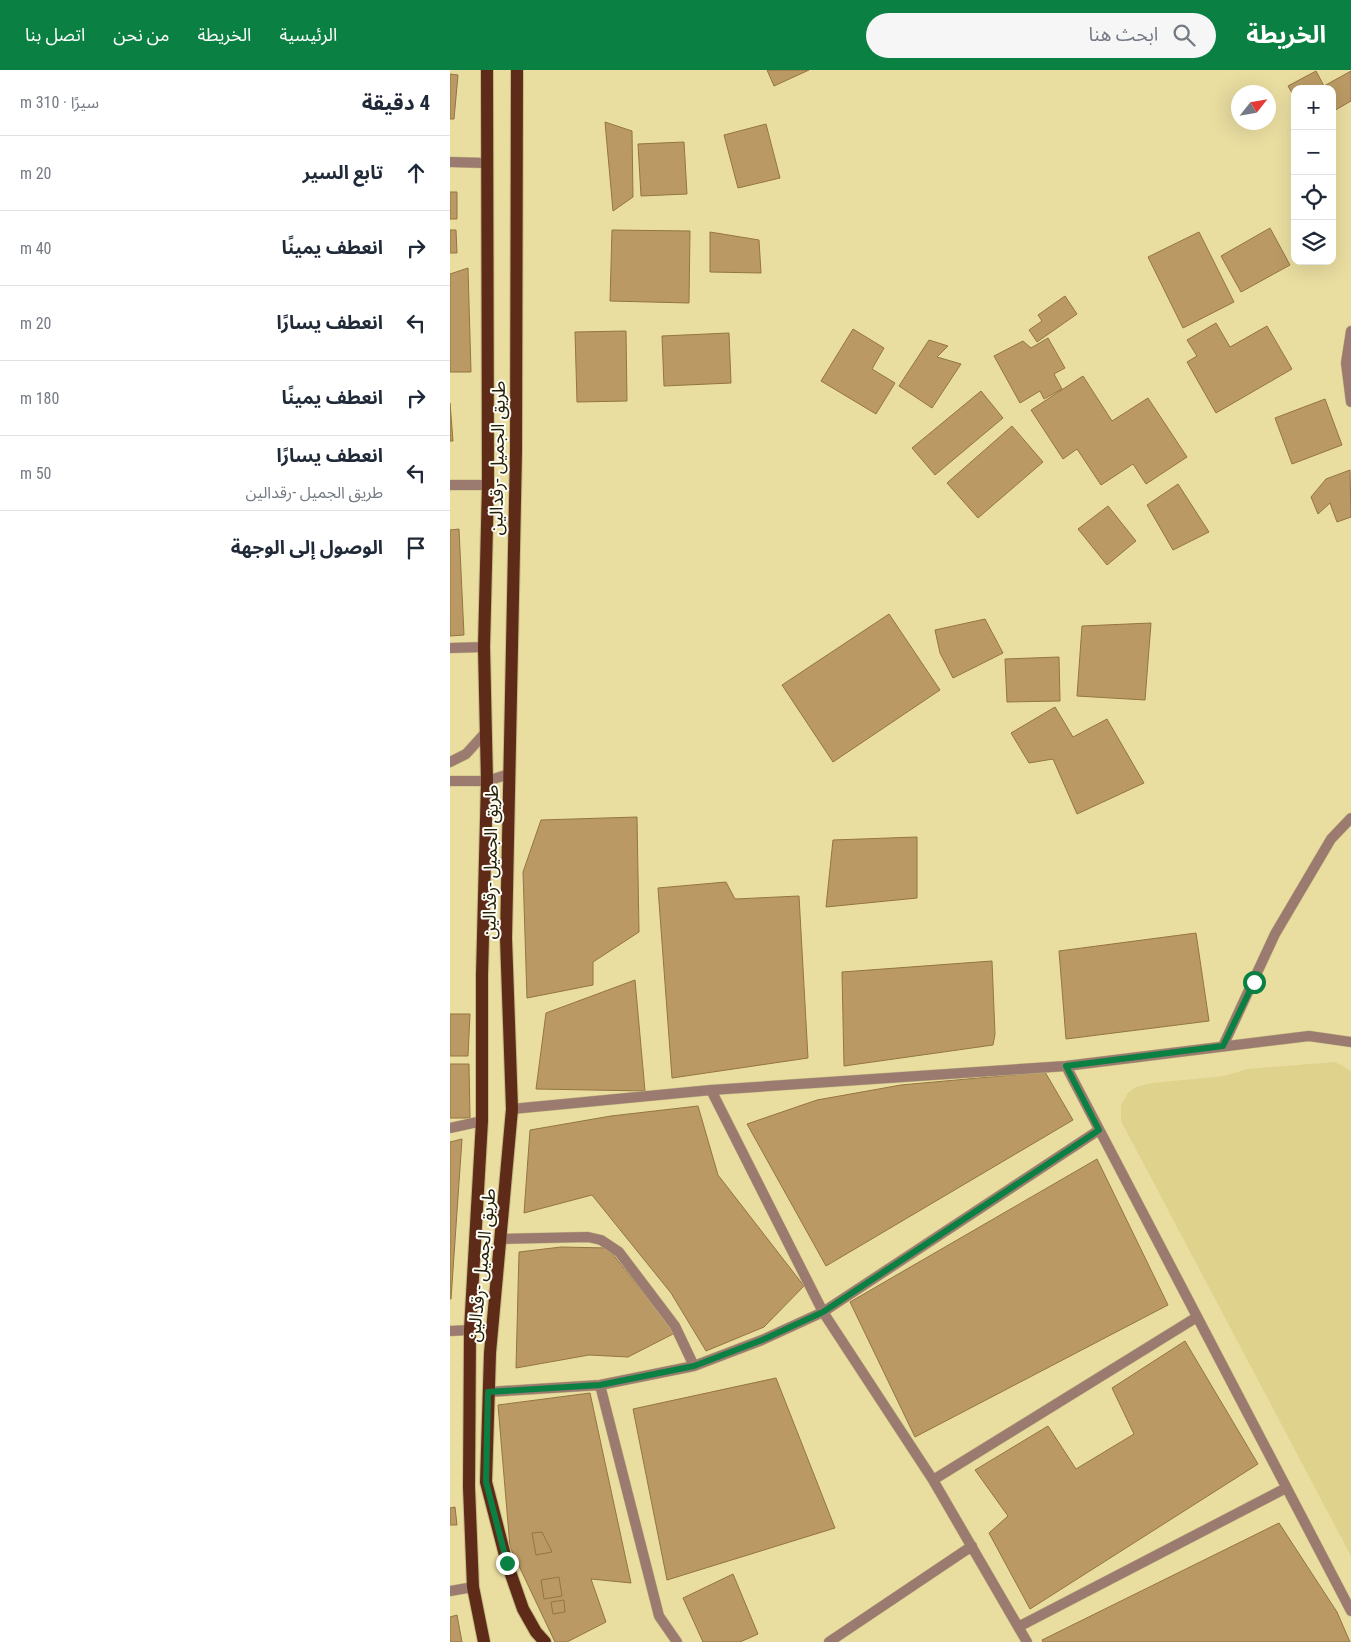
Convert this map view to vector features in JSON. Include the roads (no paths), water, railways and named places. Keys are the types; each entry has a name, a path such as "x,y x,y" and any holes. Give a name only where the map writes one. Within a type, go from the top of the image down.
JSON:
{"main road":[{"name":"طريق الجميل -رقدالين","path":"484,1642 473,1587 469,1487 470,1330 482,1120 482,975 486,781 484,647 488,485 487,70"},
{"name":"طريق الجميل -رقدالين","path":"517,70 516,452 506,938 512,1109 488,1392 486,1482 507,1563 523,1609 536,1632 545,1642"}],"street":[{"path":"450,162 486,163"},
{"path":"1351,331 1346,363 1351,402"},
{"path":"450,485 488,485"},
{"path":"450,648 484,647"},
{"path":"450,762 466,754 486,732"},
{"path":"450,781 486,781 509,774"},
{"path":"1223,1046 1275,934 1331,839 1351,818"},
{"path":"512,1109 711,1090 1066,1066 1309,1036 1351,1042"},
{"path":"1066,1066 1351,1611"},
{"path":"711,1090 823,1312 933,1480 1020,1626 1027,1642"},
{"path":"450,1128 482,1120"},
{"path":"488,1392 600,1385 694,1366 762,1340 823,1312 1099,1130"},
{"path":"502,1239 588,1237 601,1240 619,1252 675,1326 694,1366"},
{"path":"933,1480 1197,1317"},
{"path":"450,1331 470,1330"},
{"path":"600,1385 659,1616 677,1642"},
{"path":"1020,1626 1286,1488"},
{"path":"829,1642 972,1546"},
{"path":"450,1591 473,1587"}]}
